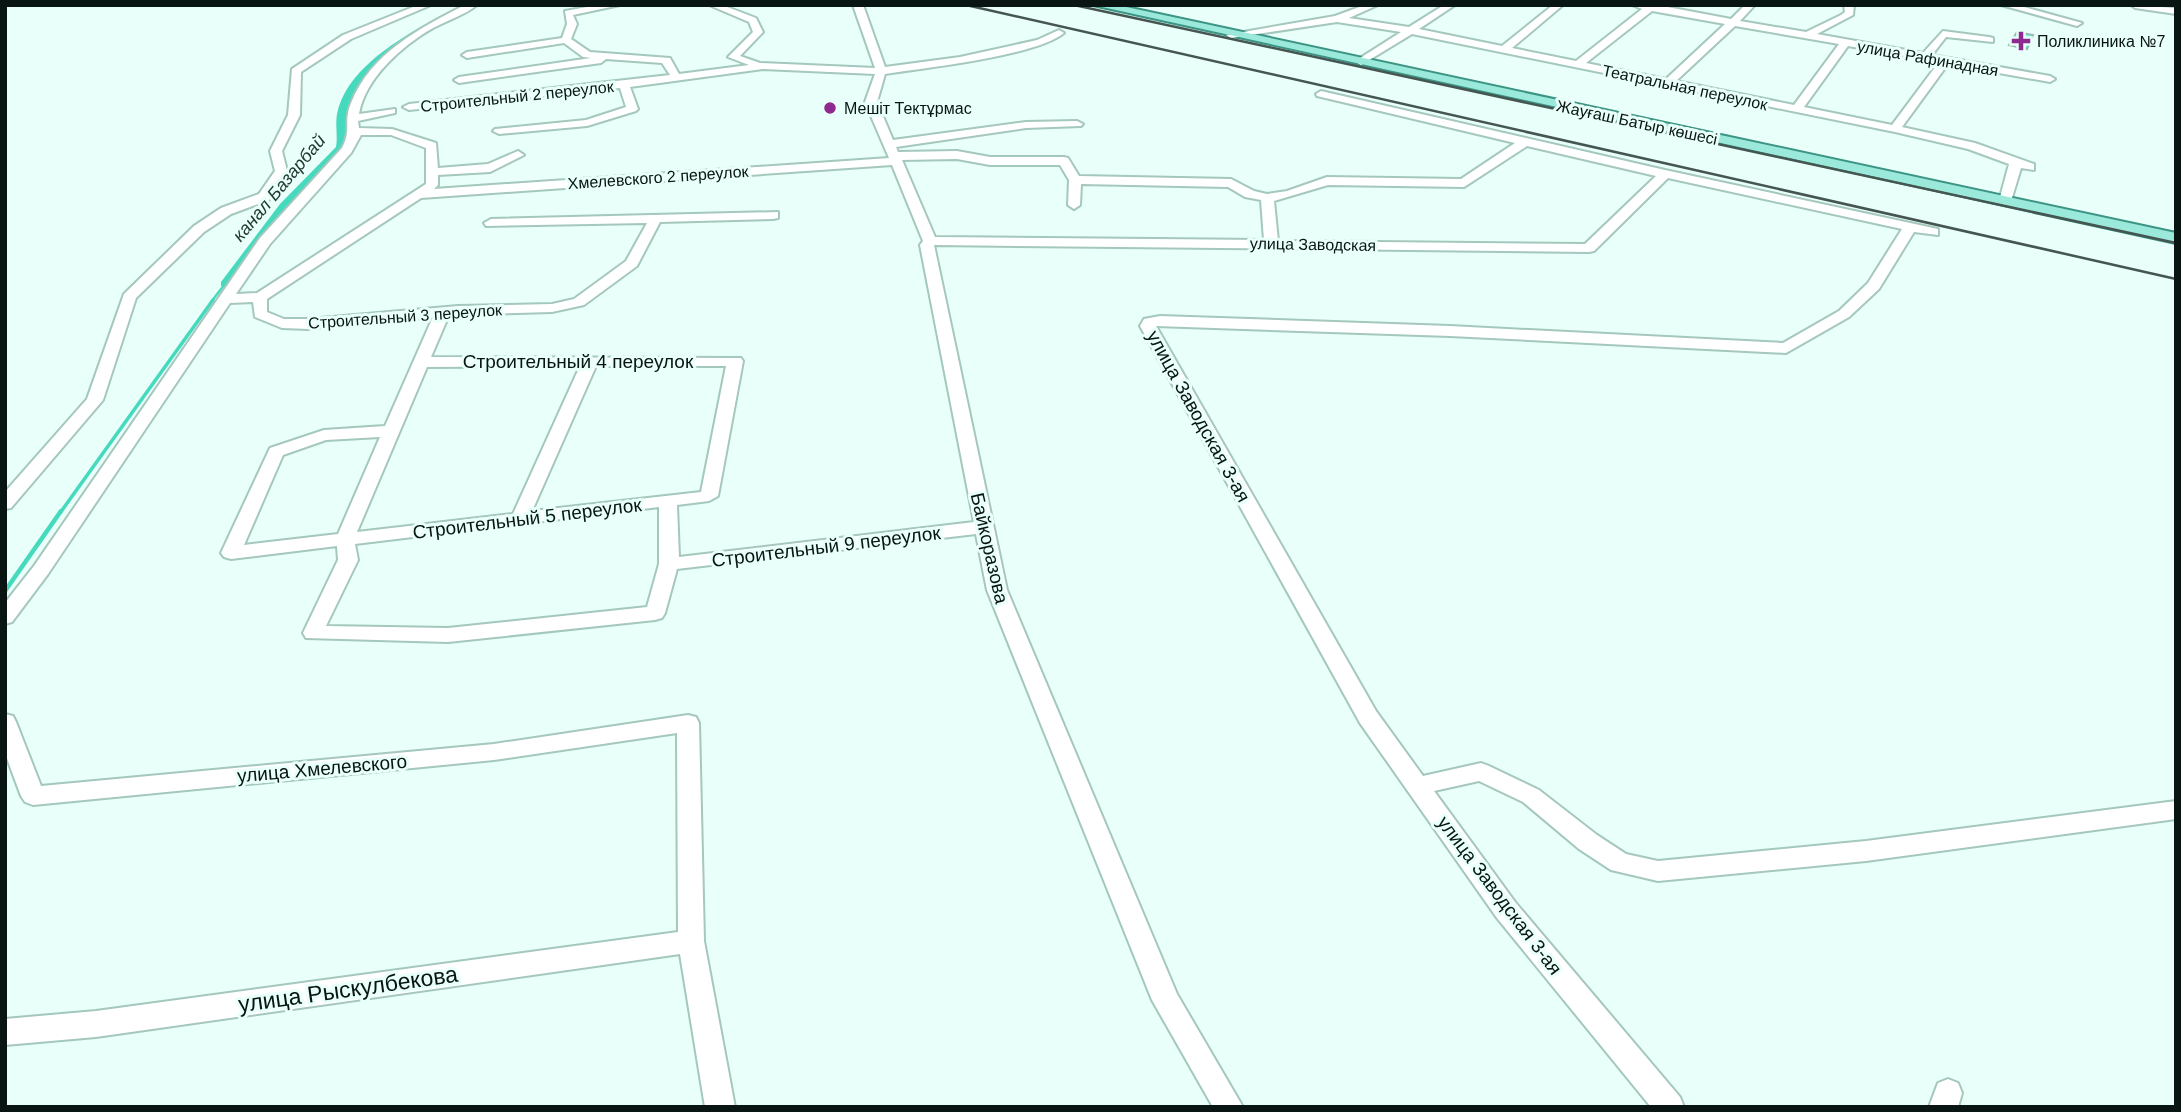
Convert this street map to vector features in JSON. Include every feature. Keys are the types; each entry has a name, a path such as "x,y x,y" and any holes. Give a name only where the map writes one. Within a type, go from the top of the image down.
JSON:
{"main road":[{"name":"Жауғаш Батыр көшесі","path":"1100,5 2176,238"}],"street":[{"path":"267,197 281,171 276,151 295,115 296,71 347,37 427,5"},
{"path":"5,617 41,570 265,241 347,150 355,135 353,125 362,86 416,35 473,5"},
{"path":"566,40 572,24 568,13 616,5"},
{"path":"713,5 753,20 758,32 733,57 763,66"},
{"path":"858,5 881,71"},
{"path":"1230,34 1337,19 1373,5 1391,27"},
{"path":"1504,50 1559,5"},
{"name":"улица Рафинадная","path":"1636,5 2049,79"},
{"path":"1667,84 1751,5"},
{"name":"улица Рафинадная","path":"1807,36 1820,28 1836,24 1850,13 1849,5"},
{"path":"2005,5 2077,23"},
{"path":"2135,5 2176,11"},
{"path":"1362,62 1448,6"},
{"path":"1577,65 1652,7"},
{"name":"Театральная переулок","path":"1337,19 1413,31 1895,129 1971,146 2030,167"},
{"name":"Строительный 2 переулок","path":"409,107 763,66 881,71 960,60 1040,42 1059,33"},
{"path":"1925,57 1943,34 1989,40"},
{"path":"467,55 566,40 587,55 666,60 676,78"},
{"path":"1796,110 1845,43"},
{"path":"459,80 576,66 616,57"},
{"path":"1895,129 1945,61"},
{"name":"Байкоразова","path":"881,71 871,102 930,241 927,245 997,590 1166,1000 1229,1107"},
{"name":"Строительный 2 переулок","path":"499,131 587,123 632,109 624,84"},
{"path":"1321,94 1665,174 1933,232"},
{"path":"353,125 391,111"},
{"path":"894,153 955,134 1026,125 1077,124"},
{"path":"224,299 260,297 432,185 432,146 392,132 353,125"},
{"path":"1075,180 1231,183 1250,194 1267,198 1326,181 1464,183 1526,141"},
{"path":"894,153 957,155 990,161 1064,161 1075,180 1074,205"},
{"name":"Хмелевского 2 переулок","path":"419,194 894,153"},
{"path":"432,172 490,169 517,155"},
{"path":"2005,201 2016,162"},
{"name":"улица Заводская","path":"930,241 1589,248 1665,174"},
{"path":"5,504 95,400 129,297 199,229 226,211 267,197 307,194"},
{"path":"1267,198 1271,243"},
{"path":"491,223 774,215"},
{"name":"Строительный 3 переулок","path":"260,297 260,314 282,323 309,324 443,311 552,309 579,302 632,263 655,219"},
{"name":"улица Заводская 3-ая","path":"1670,1107 1506,910 1361,704 1148,326 1149,322 1450,331 1786,348 1844,314 1874,286 1910,228"},
{"path":"443,311 345,538 348,560 313,633 448,635 655,613 669,564 668,501"},
{"path":"520,518 590,361"},
{"name":"Строительный 4 переулок","path":"421,362 735,361 709,496"},
{"path":"345,538 230,553 276,452 324,435 392,431"},
{"name":"Строительный 5 переулок","path":"345,538 709,496"},
{"name":"Строительный 9 переулок","path":"669,564 984,527"},
{"name":"улица Хмелевского","path":"5,722 33,796 494,752 688,723 691,942"},
{"path":"1417,786 1481,772 1531,796 1588,842 1620,863 1658,871 1866,851 2176,810"},
{"path":"691,942 720,1107"},
{"name":"улица Рыскулбекова","path":"5,1032 96,1024 691,942"}],"building":[{"path":"2017,32 2033,35 2027,49 2009,45"}],"waterway":[{"name":"канал Базарбай","path":"225,284 284,206 341,148 343,110 366,72 389,51 427,27"},
{"path":"211,302 225,284"},
{"path":"60,513 213,300"},
{"path":"5,591 61,511"}],"railway":[{"path":"966,5 2176,279"},
{"path":"1074,5 2176,243"}],"place":[{"name":"Поликлиника №7","path":"2021,41"},
{"name":"Мешіт Тектұрмас","path":"830,108"}]}
